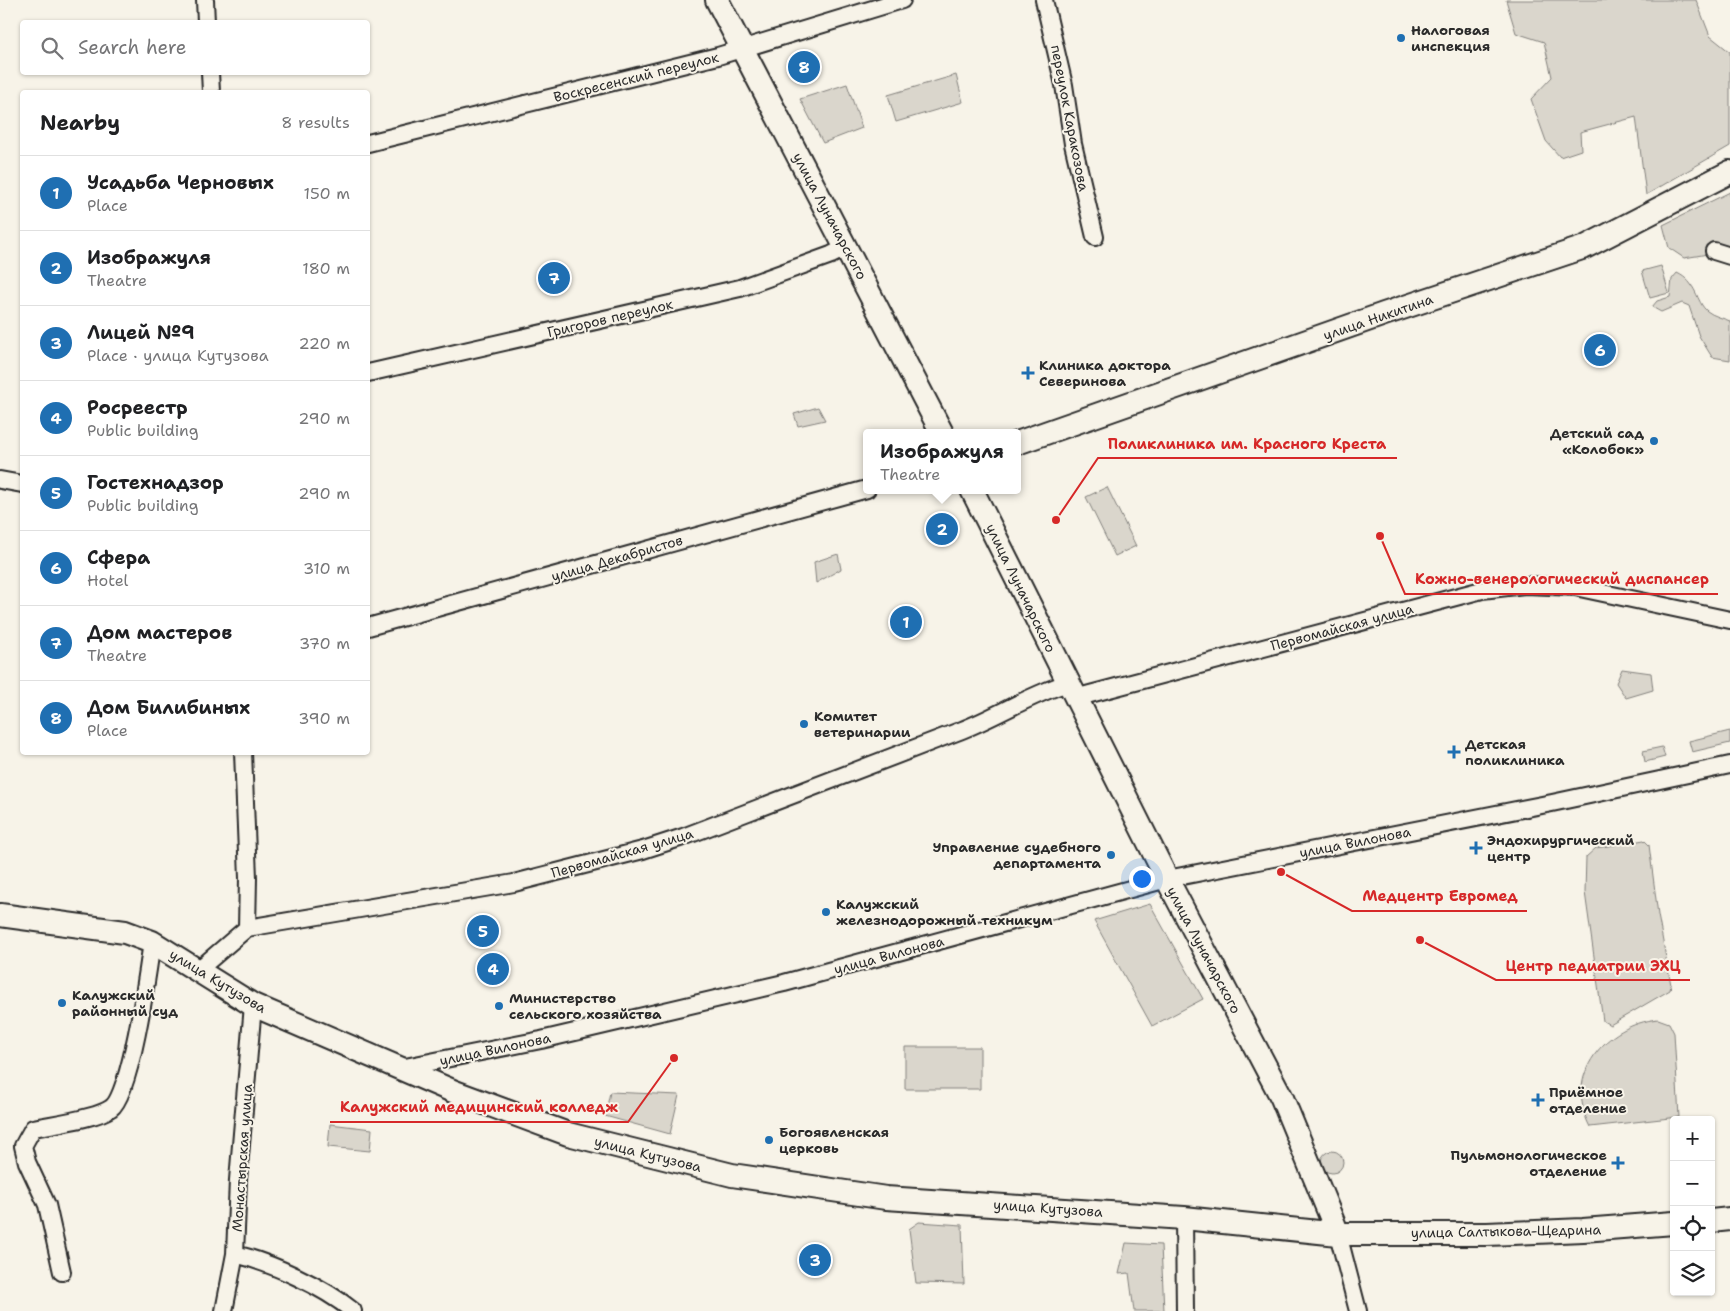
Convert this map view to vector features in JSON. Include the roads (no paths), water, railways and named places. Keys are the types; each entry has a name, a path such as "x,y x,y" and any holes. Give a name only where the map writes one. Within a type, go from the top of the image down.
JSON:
{"main road":[{"name":"улица Луначарского","path":"717,0 940,429"},
{"name":"улица Никитина","path":"1021,442 1384,314 1585,247 1730,172"},
{"name":"улица Луначарского","path":"974,494 1166,879 1282,1098 1338,1234"},
{"name":"улица Кутузова","path":"0,915 125,932 152,942 254,1005 455,1092 568,1134 732,1175 886,1198 1184,1218 1338,1234"},
{"path":"1715,1220 1730,1219"},
{"name":"улица Салтыкова-Щедрина","path":"1338,1234 1487,1234 1670,1224"}],"street":[{"path":"205,0 206,20"},
{"name":"Воскресенский переулок","path":"370,143 709,59 902,0"},
{"name":"переулок Каракозова","path":"1044,0 1064,85 1073,144 1095,237"},
{"path":"210,75 211,90"},
{"name":"Григоров переулок","path":"370,373 740,288 831,256 847,247"},
{"path":"1714,251 1730,256"},
{"path":"0,480 20,484"},
{"name":"улица Декабристов","path":"370,627 863,490"},
{"name":"Первомайская улица","path":"246,928 514,883 643,850 684,837 962,730 994,717 1047,689 1072,691 1248,653 1378,616 1482,590 1525,585 1575,587 1730,620"},
{"path":"198,970 246,928 249,884 243,755"},
{"name":"улица Вилонова","path":"399,1068 542,1040 784,984 1166,879 1563,801 1730,765"},
{"path":"62,1272 47,1205 27,1162 23,1146 33,1128 96,1114 112,1108 121,1094 133,1052 152,942"},
{"name":"Монастырская улица","path":"224,1311 235,1254 238,1180 254,1005"},
{"path":"1184,1218 1185,1311"},
{"name":"улица Луначарского","path":"1338,1234 1358,1311"},
{"path":"235,1254 258,1260 338,1298 353,1311"}],"place":[{"name":"Налоговая инспекция","path":"1401,38"},
{"name":"Дом Билибиных","path":"804,67"},
{"name":"Дом мастеров","path":"554,278"},
{"name":"Сфера","path":"1600,350"},
{"name":"Клиника доктора Северинова","path":"1028,373"},
{"name":"Детский сад «Колобок»","path":"1654,441"},
{"name":"Поликлиника им. Красного Креста","path":"1056,520"},
{"name":"Изображуля","path":"942,529"},
{"name":"Кожно-венерологический диспансер","path":"1380,536"},
{"name":"Усадьба Черновых","path":"906,622"},
{"name":"Комитет ветеринарии","path":"804,724"},
{"name":"Детская поликлиника","path":"1454,752"},
{"name":"Эндохирургический центр","path":"1476,848"},
{"name":"Управление судебного департамента","path":"1111,855"},
{"name":"Медцентр Евромед","path":"1281,872"},
{"name":"Калужский железнодорожный техникум","path":"826,912"},
{"name":"Гостехнадзор","path":"483,931"},
{"name":"Центр педиатрии ЭХЦ","path":"1420,940"},
{"name":"Росреестр","path":"493,969"},
{"name":"Калужский районный суд","path":"62,1003"},
{"name":"Министерство сельского хозяйства","path":"499,1006"},
{"name":"Калужский медицинский колледж","path":"674,1058"},
{"name":"Приёмное отделение","path":"1538,1100"},
{"name":"Богоявленская церковь","path":"769,1140"},
{"name":"Пульмонологическое отделение","path":"1618,1163"},
{"name":"Лицей №9","path":"815,1260"}]}
